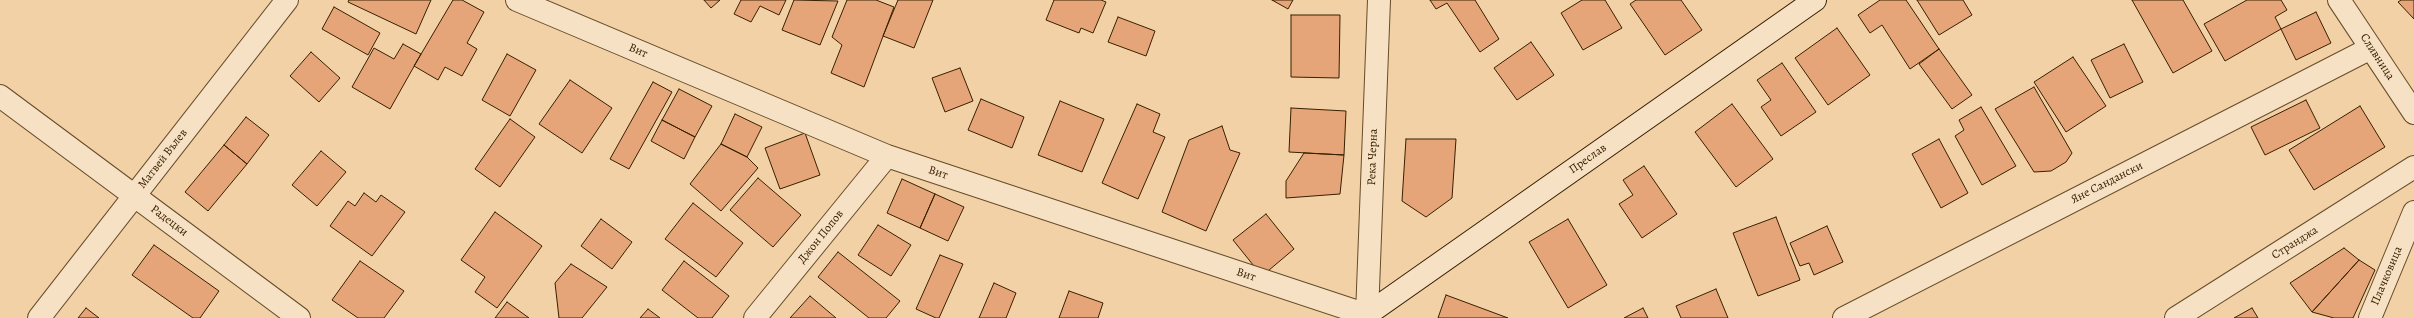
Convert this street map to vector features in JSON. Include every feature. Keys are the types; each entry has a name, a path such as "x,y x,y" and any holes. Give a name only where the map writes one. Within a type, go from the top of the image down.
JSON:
{"street":[{"name":"Матвей Вълев","path":"39,318 287,0"},
{"name":"Вит","path":"517,0 887,156 1366,317"},
{"name":"Река Черна","path":"1366,317 1379,0"},
{"name":"Преслав","path":"1366,317 1815,0"},
{"name":"Сливница","path":"2339,0 2414,113"},
{"name":"Яне Сандански","path":"1844,318 2371,48"},
{"name":"Радецки","path":"0,96 299,318"},
{"name":"Джон Попов","path":"755,318 887,156"},
{"name":"Странджа","path":"2176,318 2414,168"},
{"name":"Плачковица","path":"2370,318 2414,212"}],"building":[{"path":"349,0 431,0 416,34 348,2"},
{"path":"453,0 462,0 484,12 467,43 477,49 462,76 445,67 438,80 414,66"},
{"path":"704,0 720,0 711,8"},
{"path":"741,0 786,0 779,15 760,6 751,22 734,14"},
{"path":"794,0 838,1 820,45 782,30"},
{"path":"847,0 876,0 894,7 864,87 831,73 842,45 832,37"},
{"path":"898,0 933,0 914,48 883,36"},
{"path":"1054,0 1101,0 1106,2 1093,33 1081,28 1079,33 1046,20"},
{"path":"1272,0 1293,0 1288,9"},
{"path":"1430,0 1475,0 1499,39 1480,52 1447,3 1436,9"},
{"path":"1582,0 1605,0 1622,28 1583,50 1561,13"},
{"path":"1636,0 1681,0 1702,30 1665,55 1630,4"},
{"path":"1880,0 1906,0 1939,49 1910,69 1882,25 1870,33 1858,15"},
{"path":"1917,0 1963,0 1972,15 1939,35"},
{"path":"2132,0 2183,0 2212,51 2173,73"},
{"path":"2247,0 2281,0 2287,10 2275,17 2281,29 2225,61 2204,24"},
{"path":"2401,0 2414,0 2414,19 2398,2"},
{"path":"334,7 380,33 368,55 322,29"},
{"path":"2316,12 2331,43 2296,60 2281,29"},
{"path":"1291,15 1340,15 1339,78 1291,77"},
{"path":"1118,17 1155,31 1146,56 1108,42"},
{"path":"1837,28 1870,75 1828,105 1795,58"},
{"path":"1531,42 1554,75 1517,100 1494,68"},
{"path":"403,44 421,54 390,109 352,87 374,48 394,59"},
{"path":"2124,44 2143,82 2110,98 2091,60"},
{"path":"1939,49 1972,95 1952,109 1919,64"},
{"path":"311,52 340,78 319,102 290,76"},
{"path":"507,54 536,70 510,116 482,100"},
{"path":"2073,57 2106,106 2066,132 2034,82"},
{"path":"1782,63 1816,112 1781,136 1761,107 1771,100 1757,80"},
{"path":"960,68 973,101 945,112 932,78"},
{"path":"570,80 612,108 582,153 539,124"},
{"path":"653,82 672,92 629,169 610,159"},
{"path":"2034,87 2072,153 2066,162 2051,171 2034,172 1995,109"},
{"path":"679,89 712,106 695,137 662,120"},
{"path":"981,99 1024,117 1012,148 968,130"},
{"path":"2306,100 2320,128 2265,155 2251,127"},
{"path":"1060,101 1104,119 1082,172 1038,155"},
{"path":"1137,104 1160,114 1153,132 1165,137 1138,199 1102,183"},
{"path":"1732,104 1773,159 1736,187 1695,132"},
{"path":"2360,106 2385,147 2314,190 2289,150"},
{"path":"1981,107 2016,166 1982,185 1955,136 1964,130 1959,120"},
{"path":"1291,108 1346,111 1344,155 1289,152"},
{"path":"735,114 762,127 747,157 721,144"},
{"path":"246,117 269,135 247,164 224,145"},
{"path":"510,119 535,137 500,187 475,169"},
{"path":"662,120 695,137 684,159 651,141"},
{"path":"1222,126 1230,150 1240,153 1206,231 1162,212 1189,140"},
{"path":"805,133 820,175 780,189 765,148"},
{"path":"1406,139 1456,139 1452,198 1426,217 1402,201"},
{"path":"1939,139 1968,193 1941,208 1912,154"},
{"path":"721,144 747,157 758,168 721,211 690,184"},
{"path":"224,145 247,164 208,211 185,192"},
{"path":"321,151 346,172 317,206 292,185"},
{"path":"1304,153 1344,155 1340,194 1286,198 1286,181"},
{"path":"1644,166 1677,214 1642,238 1619,204 1633,195 1623,180"},
{"path":"758,178 801,215 773,247 730,210"},
{"path":"902,179 935,194 920,228 887,213"},
{"path":"364,193 376,202 381,195 405,212 372,256 330,226 348,201 355,206"},
{"path":"935,194 964,207 948,241 920,228"},
{"path":"693,203 743,243 716,277 665,239"},
{"path":"495,212 542,246 497,308 475,292 485,277 461,260"},
{"path":"1266,214 1294,249 1262,276 1233,240"},
{"path":"1776,217 1800,280 1758,296 1733,233"},
{"path":"601,219 632,242 612,269 581,246"},
{"path":"1568,219 1607,285 1568,308 1529,242"},
{"path":"878,225 911,245 891,276 858,255"},
{"path":"1827,226 1843,262 1814,275 1809,263 1800,266 1790,243"},
{"path":"154,245 219,291 200,318 193,318 132,275"},
{"path":"2344,248 2359,260 2312,312 2290,283"},
{"path":"838,252 900,301 886,318 869,318 818,277"},
{"path":"940,255 963,264 939,318 936,318 916,309"},
{"path":"2359,260 2375,270 2353,318 2334,318 2312,312"},
{"path":"360,261 404,291 384,318 358,318 332,300"},
{"path":"684,261 729,296 712,318 698,318 662,290"},
{"path":"571,264 607,287 582,318 559,318 555,283"},
{"path":"994,283 1016,293 1006,318 979,318"},
{"path":"1716,289 1728,318 1681,318 1676,306"},
{"path":"1069,291 1103,303 1098,318 1059,318"},
{"path":"1446,295 1508,318 1438,318"},
{"path":"810,296 836,318 790,318"},
{"path":"507,302 529,318 495,318"},
{"path":"86,308 99,318 78,318"},
{"path":"1643,308 1648,318 1624,318"},
{"path":"2252,308 2258,318 2234,318"},
{"path":"648,309 660,318 640,318"}]}
